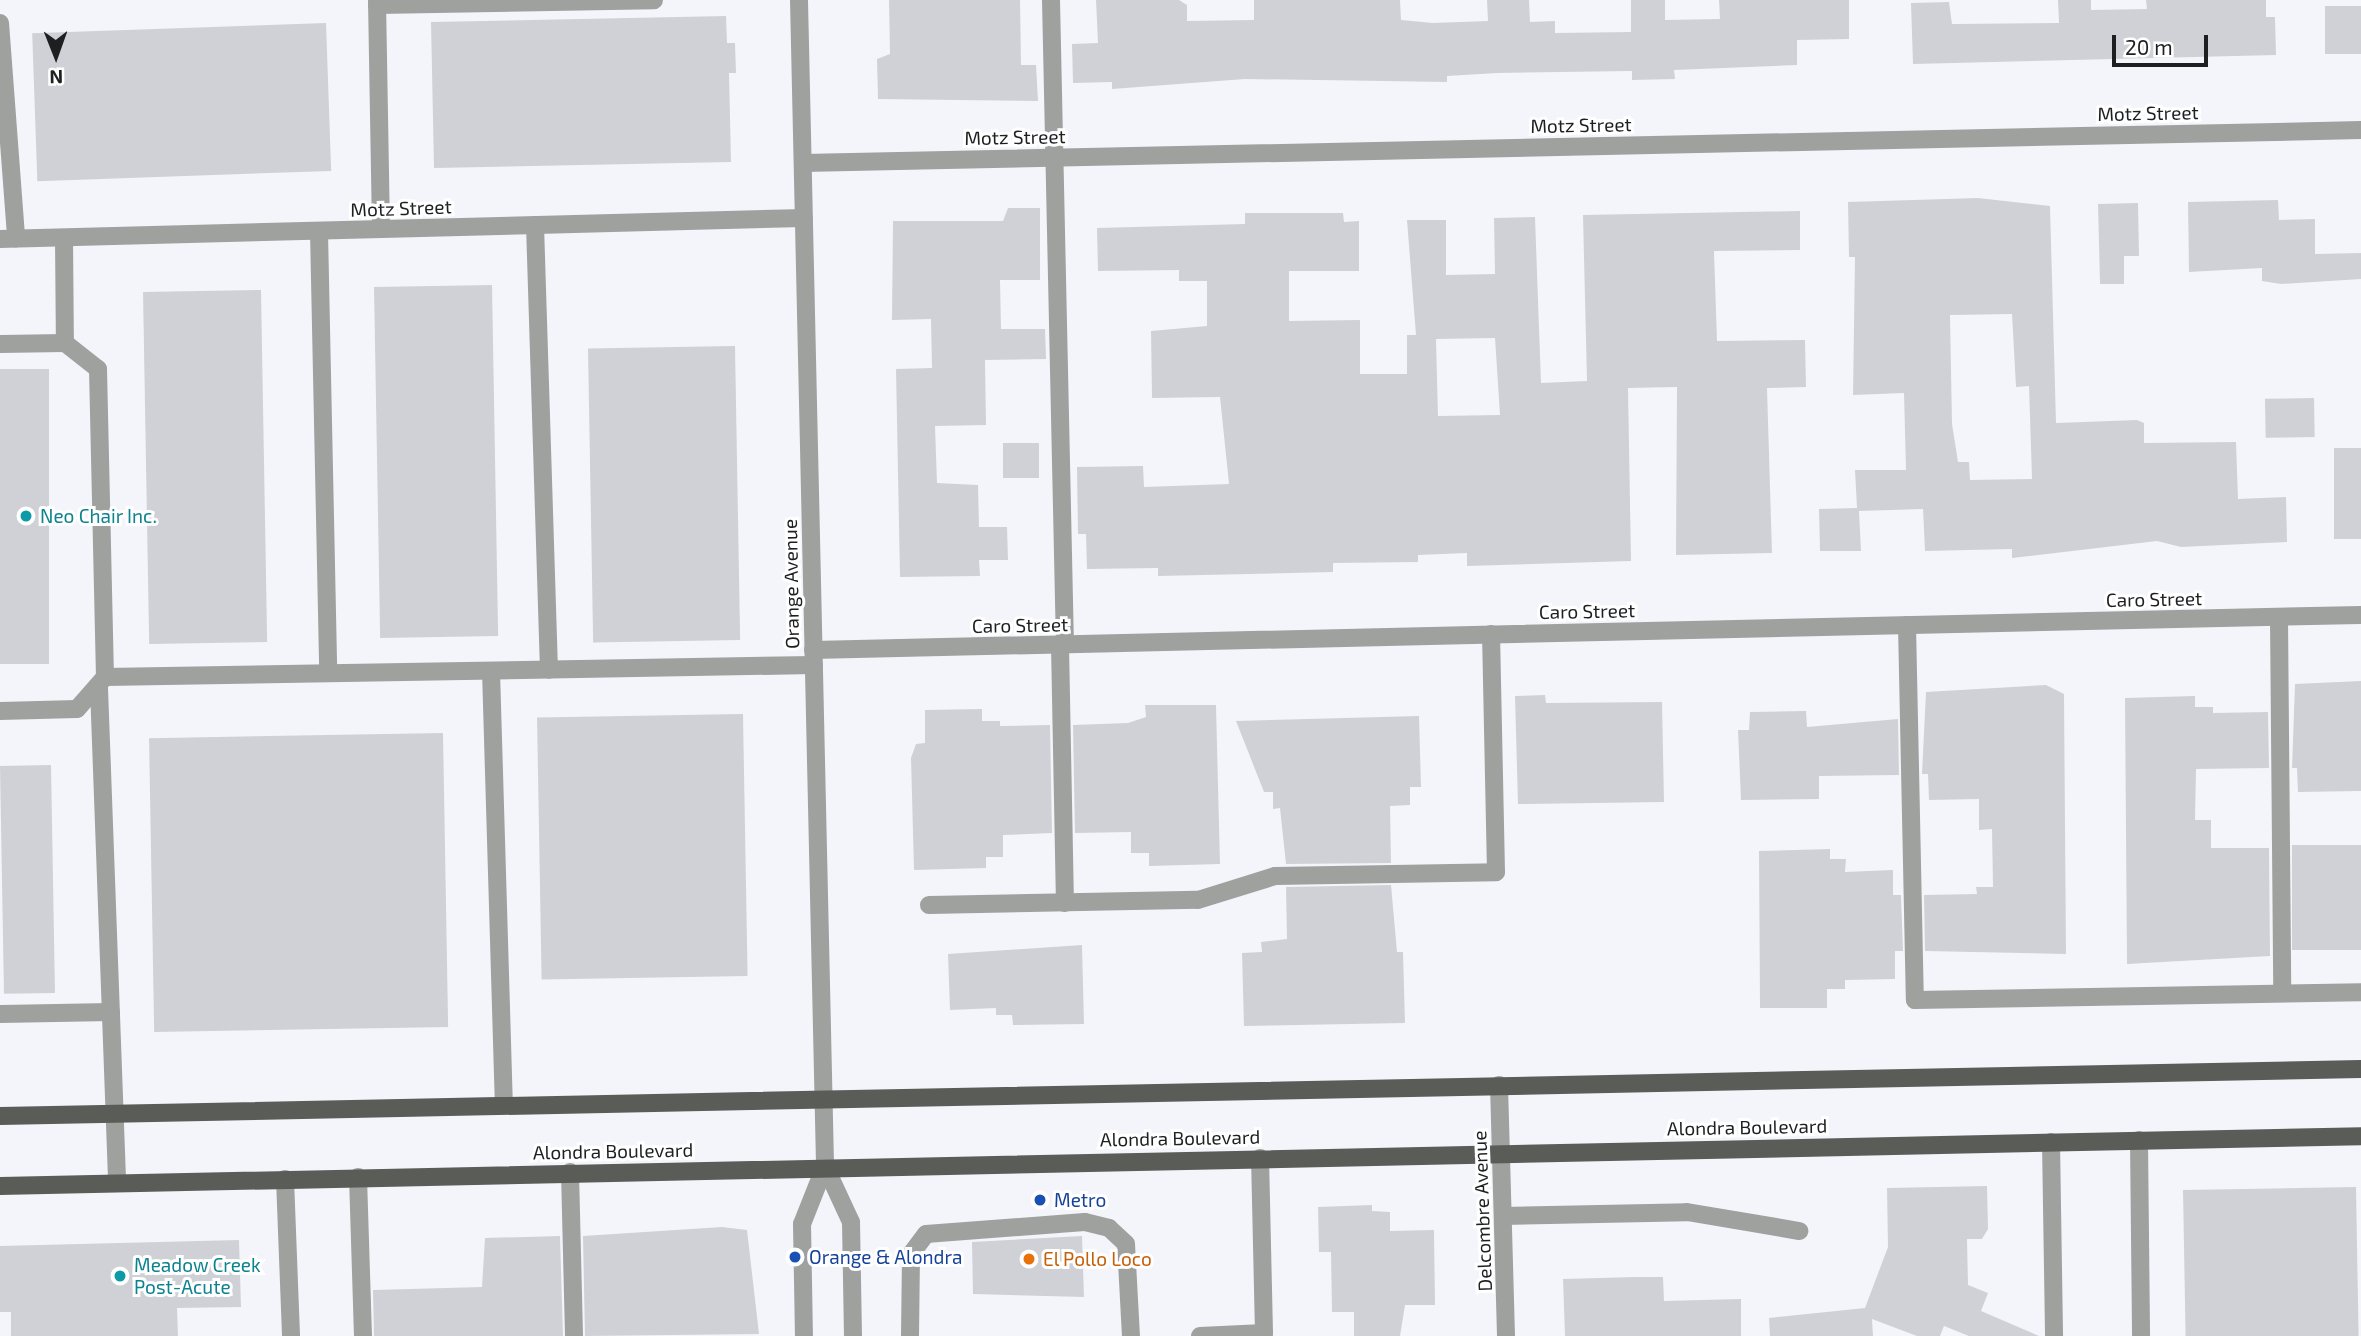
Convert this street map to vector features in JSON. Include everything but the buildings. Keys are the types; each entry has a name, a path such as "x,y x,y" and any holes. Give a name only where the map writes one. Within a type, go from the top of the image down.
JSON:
{"main road":[{"path":"0,1116 823,1097 2361,1069"},
{"name":"Alondra Boulevard","path":"0,1186 825,1166 2361,1136"}],"street":[{"path":"381,229 377,2 654,0"},
{"name":"Orange Avenue","path":"799,0 825,1166 851,1222 853,1336"},
{"path":"1051,0 1065,903"},
{"path":"0,23 8,239"},
{"name":"Motz Street","path":"803,163 2361,130"},
{"name":"Motz Street","path":"8,239 804,218"},
{"path":"535,225 549,670"},
{"path":"319,231 328,673"},
{"path":"64,237 65,342"},
{"path":"0,344 65,342 98,369 102,682 117,1183"},
{"name":"Caro Street","path":"102,682 328,673 549,670 1063,645 2361,615"},
{"path":"2279,617 2282,993"},
{"path":"1907,625 1914,1000 2361,992"},
{"path":"929,905 1198,901 1275,876 1496,872 1491,634"},
{"path":"491,671 503,1104"},
{"path":"0,711 77,709 102,682"},
{"path":"0,1014 111,1012"},
{"name":"Delcombre Avenue","path":"1499,1085 1506,1336"},
{"path":"2139,1140 2141,1336"},
{"path":"2051,1142 2054,1336"},
{"path":"1200,1336 1264,1334 1260,1158"},
{"name":"Orange Avenue","path":"804,1336 802,1224 825,1166"},
{"path":"570,1172 574,1336"},
{"path":"358,1177 363,1336"},
{"path":"285,1179 291,1336"},
{"path":"1503,1216 1687,1212 1799,1231"},
{"path":"910,1336 911,1254 926,1234 1085,1222 1109,1228 1126,1244 1130,1336"}],"place":[{"name":"Neo Chair Inc.","path":"26,516"},
{"name":"Metro","path":"1040,1200"},
{"name":"Orange & Alondra","path":"795,1257"},
{"name":"El Pollo Loco","path":"1029,1259"},
{"name":"Meadow Creek Post-Acute","path":"120,1276"}]}
